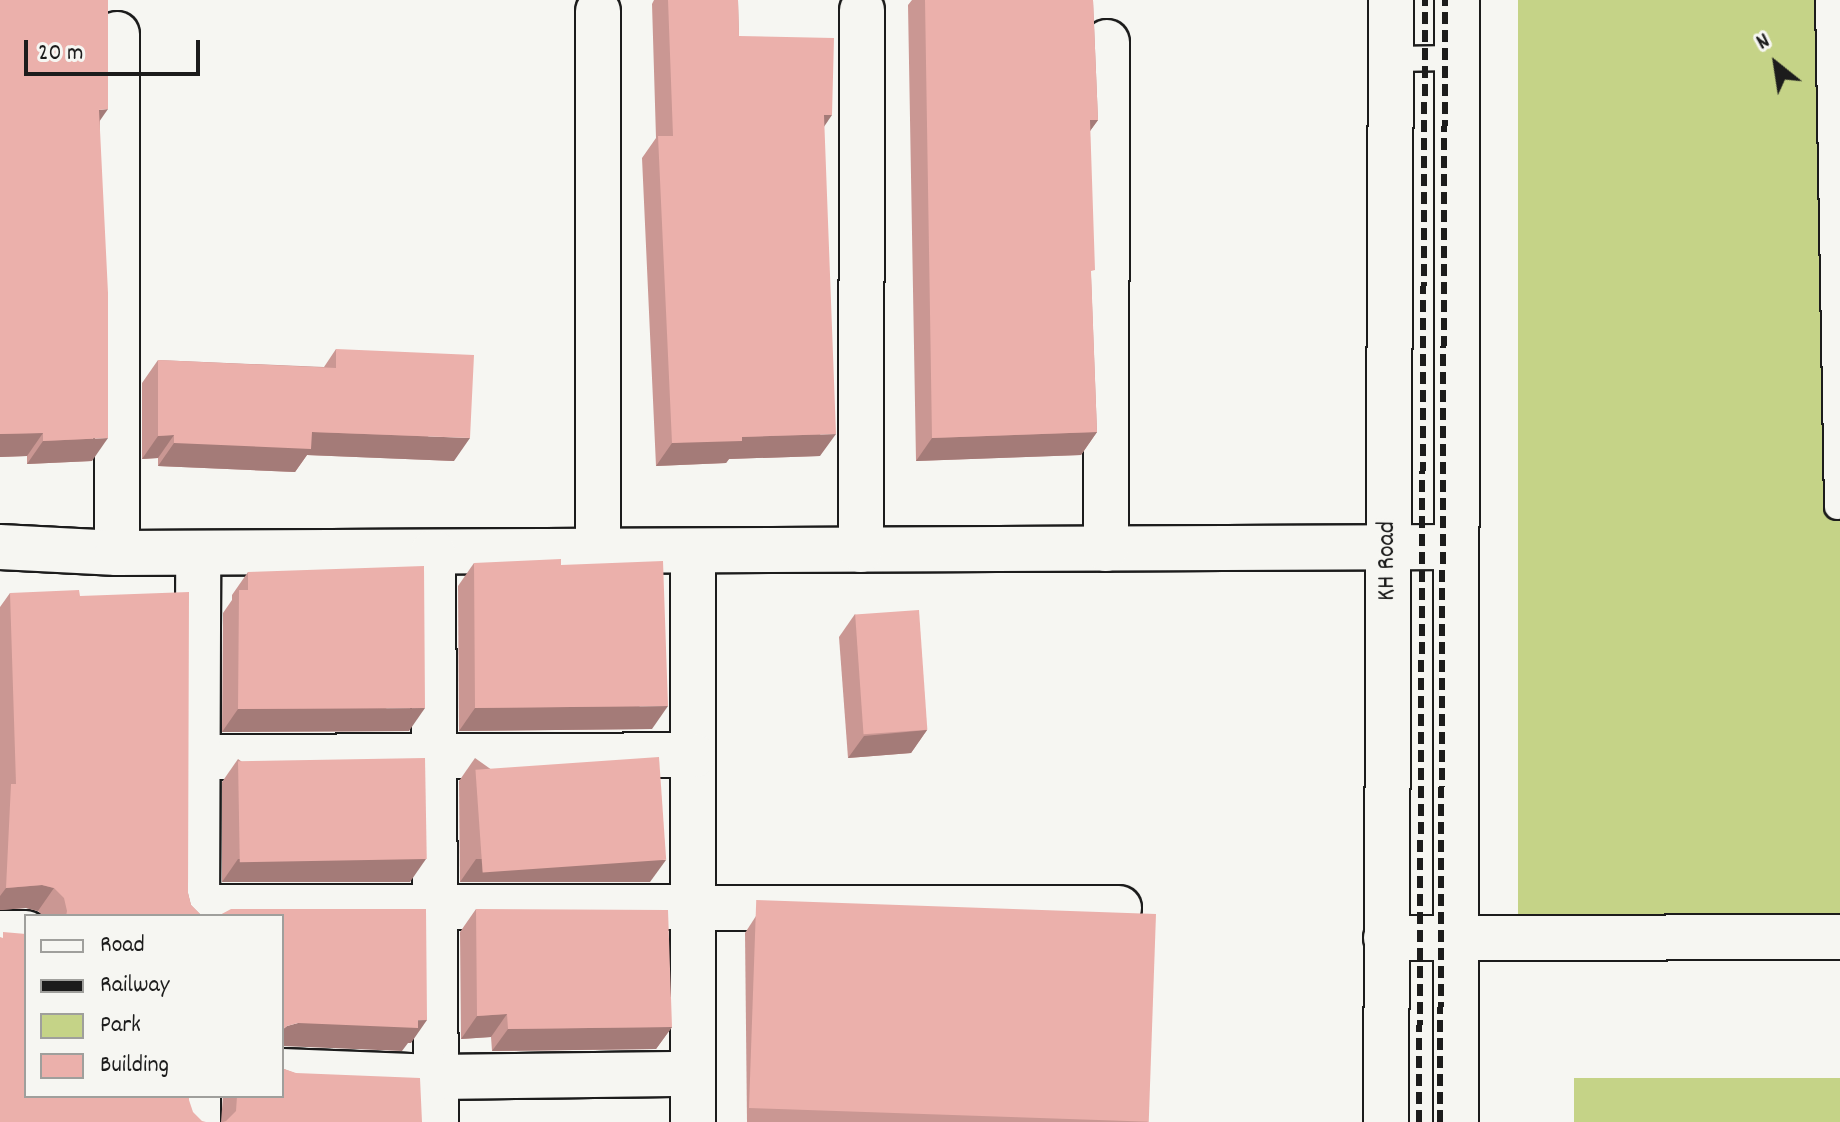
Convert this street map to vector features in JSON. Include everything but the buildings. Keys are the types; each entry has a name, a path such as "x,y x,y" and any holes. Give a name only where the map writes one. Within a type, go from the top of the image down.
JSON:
{"street":[{"name":"KH Road","path":"1386,1122 1391,0"},
{"path":"1456,1122 1454,547 1457,0"},
{"path":"861,550 862,10"},
{"path":"598,11 598,551"},
{"path":"117,34 117,553"},
{"path":"1106,549 1107,42"},
{"path":"0,547 117,553 198,553 1454,547"},
{"path":"693,551 693,1122"},
{"path":"433,552 436,1122"},
{"path":"198,553 197,912 437,907 693,910 1119,908"},
{"path":"198,757 693,755"},
{"path":"0,933 24,933"},
{"path":"1386,938 1840,937"},
{"path":"284,1071 436,1077 693,1074"},
{"path":"198,1098 198,1122"}],"lane":[{"path":"1828,0 1837,507"},
{"path":"1390,59 1457,58"}],"green space":[{"path":"1518,0 1840,0 1840,949 1518,949"},
{"path":"1574,1078 1840,1078 1840,1122 1574,1122"}],"railway":[{"path":"1419,1122 1425,0"},
{"path":"1440,1122 1445,0"}]}
